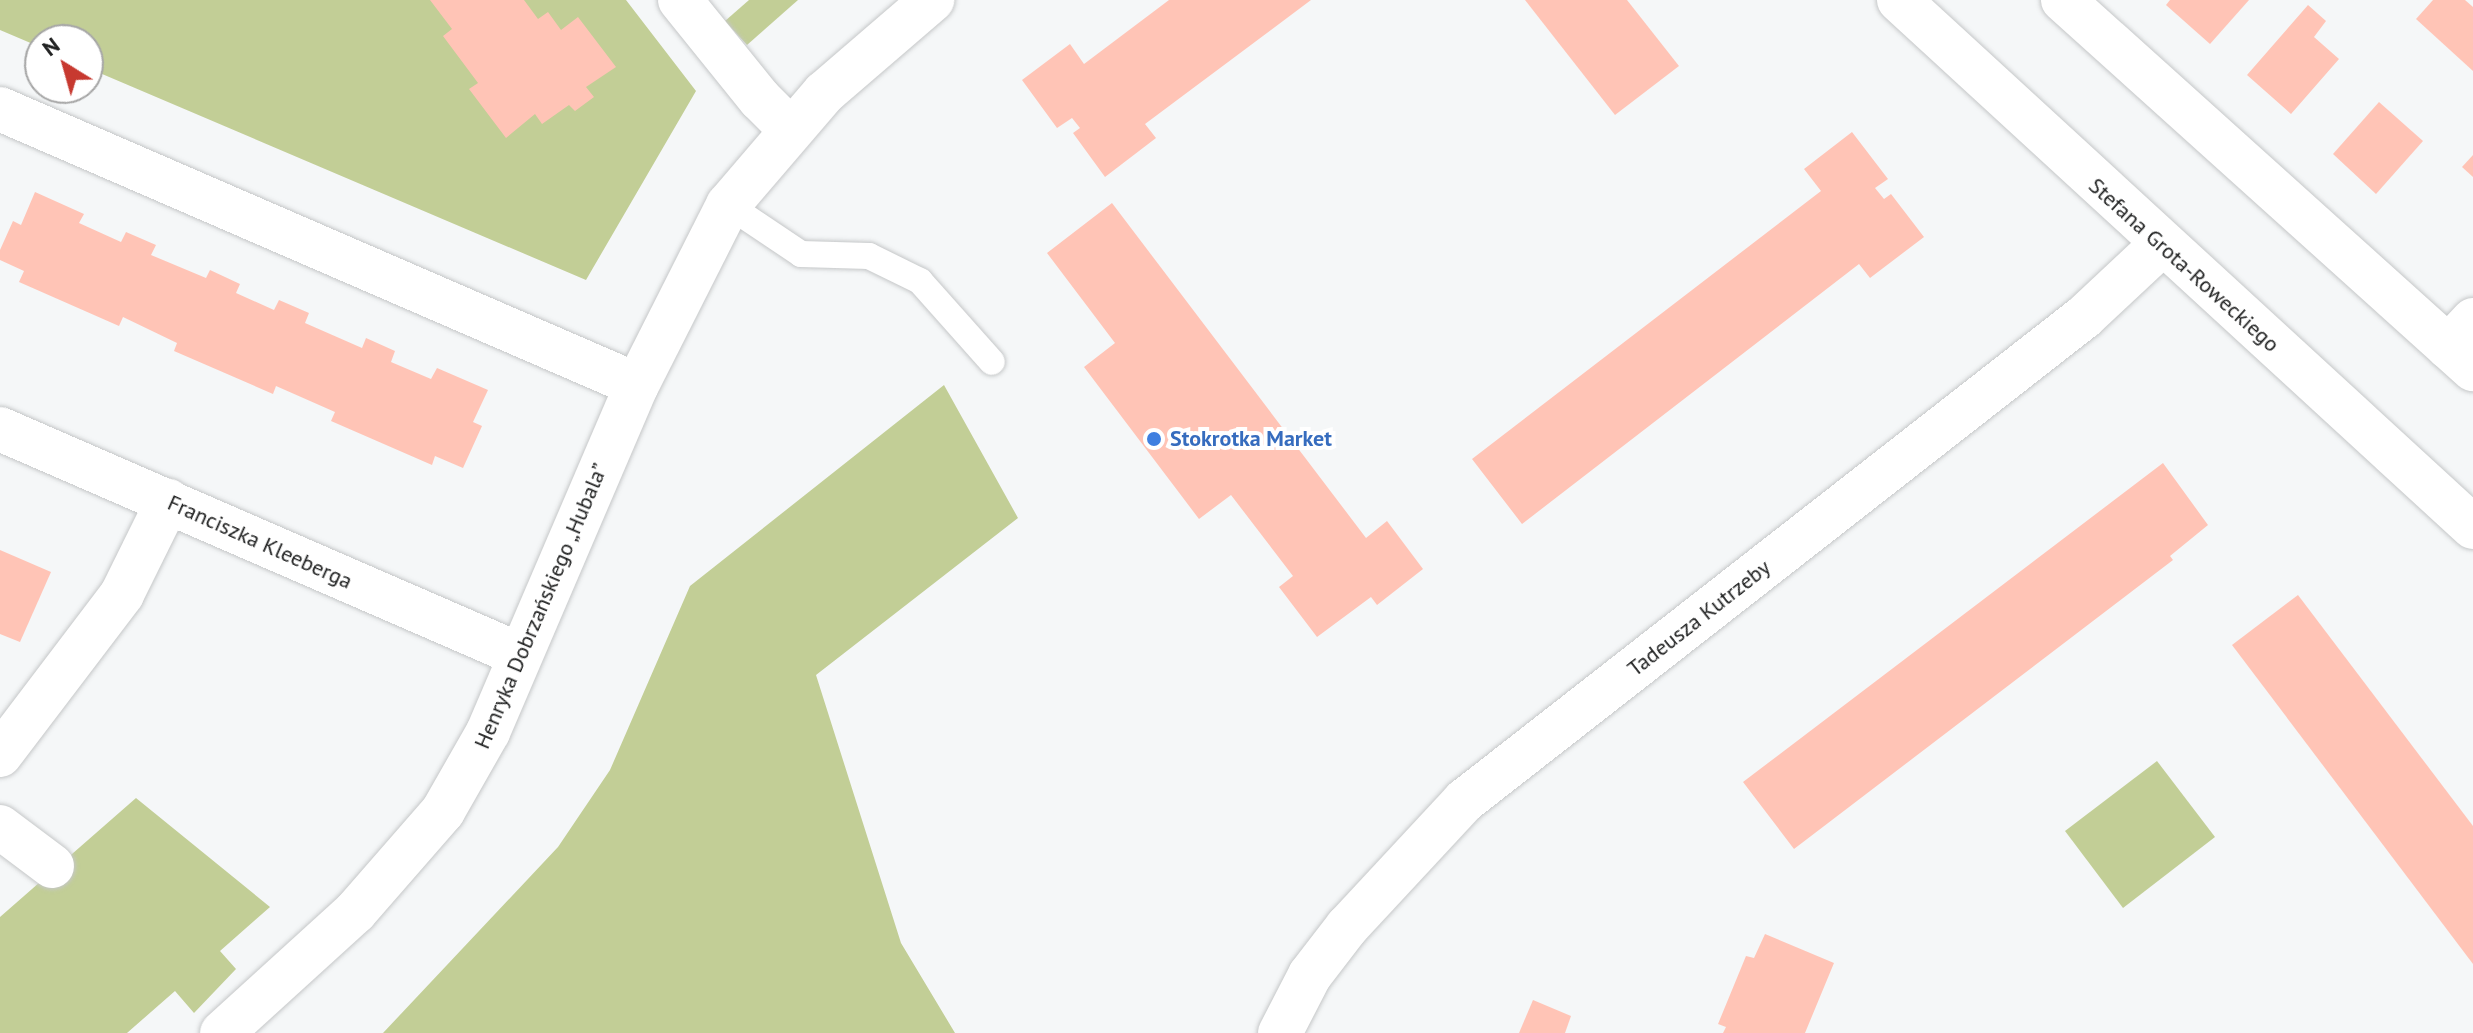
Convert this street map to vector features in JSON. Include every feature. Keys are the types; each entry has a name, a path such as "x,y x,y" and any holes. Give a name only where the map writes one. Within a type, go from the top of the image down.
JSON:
{"street":[{"path":"680,0 760,99 790,129"},
{"name":"Henryka Dobrzańskiego „Hubala”","path":"222,1033 355,912 414,849 467,774 637,385 728,205 790,129 932,0"},
{"name":"Stefana Grota-Roweckiego","path":"1899,0 2473,527"},
{"path":"2063,0 2465,345"},
{"path":"0,109 637,385"},
{"name":"Tadeusza Kutrzeby","path":"1280,1033 1310,975 1347,927 1464,801 2084,317 2162,244"},
{"name":"Franciszka Kleeberga","path":"0,429 520,655"},
{"path":"0,755 122,594 168,501"},
{"path":"0,827 52,866"}],"lane":[{"path":"728,205 801,254 869,256 920,281 992,362"}],"green space":[{"path":"0,0 626,0 696,91 586,280 104,75 104,24 24,24 24,40 0,30"},
{"path":"749,0 798,0 747,45 725,21"},
{"path":"944,385 1018,518 816,675 901,943 955,1033 383,1033 558,847 610,770 690,586"},
{"path":"2157,761 2215,837 2123,908 2065,831"},
{"path":"136,798 270,907 220,951 236,969 194,1013 175,991 127,1033 0,1033 0,917"}],"building":[{"path":"430,0 524,0 538,19 548,12 561,30 578,17 616,67 586,87 594,97 575,111 569,105 542,124 535,114 506,138 469,89 478,83 443,36 452,29"},
{"path":"1169,0 1311,0 1145,124 1156,138 1105,177 1073,133 1080,128 1072,118 1057,128 1022,80 1070,44 1084,64"},
{"path":"1525,0 1627,0 1679,66 1615,115"},
{"path":"2170,0 2249,0 2210,44 2166,5"},
{"path":"2433,0 2465,0 2473,7 2473,71 2416,19"},
{"path":"2308,5 2326,21 2314,37 2339,59 2291,114 2247,75"},
{"path":"2379,102 2423,141 2376,194 2333,154"},
{"path":"1852,132 1888,179 1875,188 1884,199 1891,194 1924,237 1870,278 1859,264 1522,524 1472,459 1821,191 1804,169"},
{"path":"2473,155 2473,177 2462,167"},
{"path":"35,192 84,214 79,223 121,242 126,232 156,245 151,255 206,278 210,270 240,284 236,293 274,310 279,300 309,313 305,323 362,348 366,338 395,351 391,362 431,379 437,368 488,390 473,422 482,426 463,468 435,456 432,465 331,421 335,412 276,386 273,394 174,351 177,343 123,317 119,326 19,282 24,271 0,260 0,250 13,221 21,225"},
{"path":"1112,203 1366,538 1387,521 1423,569 1377,605 1371,597 1317,637 1279,587 1293,576 1231,495 1199,519 1084,367 1115,343 1047,253"},
{"path":"2163,463 2208,525 2170,556 2173,560 1794,849 1743,782"},
{"path":"0,550 51,572 20,642 0,634"},
{"path":"2298,595 2473,826 2473,964 2232,645"},
{"path":"1765,934 1834,963 1805,1033 1723,1033 1726,1027 1718,1024 1746,956 1754,958"},
{"path":"1533,1000 1571,1016 1565,1033 1519,1033"}],"place":[{"name":"Stokrotka Market","path":"1154,439"}]}
